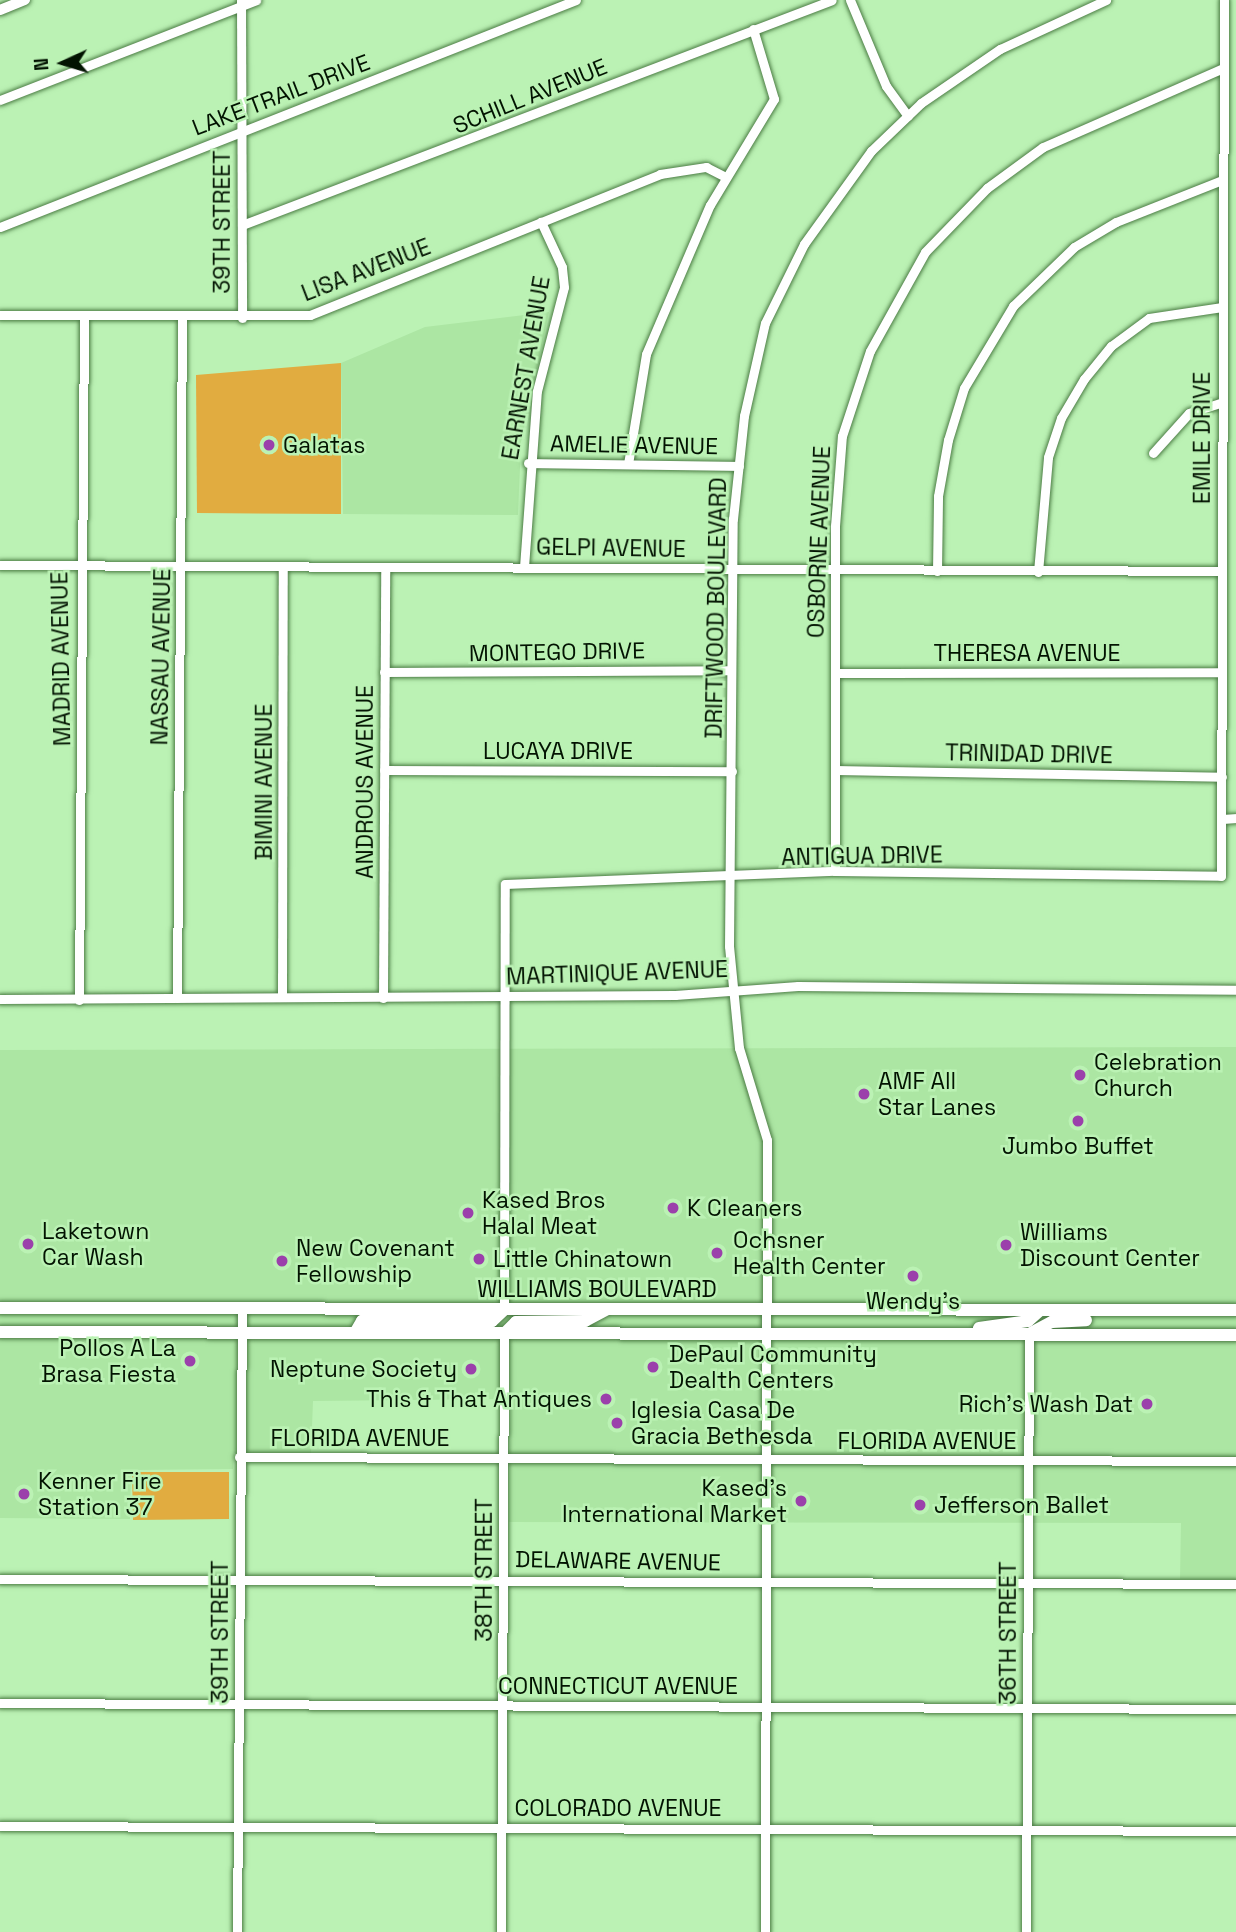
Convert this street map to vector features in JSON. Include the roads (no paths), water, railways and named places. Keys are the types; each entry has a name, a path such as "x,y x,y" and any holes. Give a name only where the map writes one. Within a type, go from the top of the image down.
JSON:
{"main road":[{"name":"WILLIAMS BOULEVARD","path":"0,1308 1121,1312 1236,1310"},
{"path":"0,1316 33,1308"},
{"path":"355,1333 362,1321 492,1321 504,1310"},
{"path":"504,1334 516,1322 584,1321 606,1310"},
{"path":"955,1334 1028,1321 1039,1311"},
{"path":"1029,1334 1052,1322 1121,1312"},
{"name":"WILLIAMS BOULEVARD","path":"0,1332 1236,1335"}],"street":[{"path":"0,100 242,3 256,0"},
{"name":"LAKE TRAIL DRIVE","path":"0,227 576,0"},
{"name":"SCHILL AVENUE","path":"242,225 832,0"},
{"path":"850,0 886,86 908,116"},
{"name":"DRIFTWOOD BOULEVARD","path":"765,1932 767,1140 739,1048 731,989 732,569 738,466 765,323 804,243 871,151 908,116 1000,49 1106,0"},
{"name":"EMILE DRIVE","path":"1221,876 1224,0"},
{"path":"0,10 19,1"},
{"name":"39TH STREET","path":"242,3 242,318"},
{"path":"628,464 646,354 726,177 774,99 753,29"},
{"name":"OSBORNE AVENUE","path":"835,871 835,570 842,436 870,351 925,252 987,188 1043,146 1223,68"},
{"name":"LISA AVENUE","path":"0,315 242,318 310,315 541,222 688,167 726,177"},
{"path":"937,571 938,496 948,440 964,388 1013,306 1074,247 1105,228 1222,180"},
{"name":"EARNEST AVENUE","path":"524,567 528,463 537,391 564,287 562,267 541,222"},
{"path":"1038,572 1048,457 1060,418 1084,379 1111,345 1149,318 1222,307"},
{"name":"NASSAU AVENUE","path":"177,998 182,317"},
{"name":"MADRID AVENUE","path":"79,1000 79,565 83,318"},
{"path":"1153,453 1189,413 1222,402"},
{"name":"AMELIE AVENUE","path":"528,463 738,466"},
{"name":"GELPI AVENUE","path":"0,565 1221,571"},
{"name":"BIMINI AVENUE","path":"282,997 283,567"},
{"name":"ANDROUS AVENUE","path":"383,998 385,567"},
{"name":"MONTEGO DRIVE","path":"384,671 731,670"},
{"name":"THERESA AVENUE","path":"835,673 1220,672"},
{"name":"LUCAYA DRIVE","path":"384,769 732,771"},
{"name":"TRINIDAD DRIVE","path":"835,770 1222,777"},
{"path":"1223,819 1236,818"},
{"name":"ANTIGUA DRIVE","path":"502,996 505,884 732,878 835,871 1221,876"},
{"name":"MARTINIQUE AVENUE","path":"0,999 383,998 731,989 1236,990"},
{"path":"502,996 504,1310"},
{"name":"39TH STREET","path":"237,1932 242,1309"},
{"name":"38TH STREET","path":"501,1932 504,1334"},
{"name":"36TH STREET","path":"1026,1932 1029,1334"},
{"name":"FLORIDA AVENUE","path":"239,1457 1236,1461"},
{"name":"DELAWARE AVENUE","path":"0,1579 1236,1584"},
{"name":"CONNECTICUT AVENUE","path":"0,1703 1236,1709"},
{"name":"COLORADO AVENUE","path":"0,1826 1236,1831"}],"place":[{"name":"Galatas","path":"269,445"},
{"name":"Celebration Church","path":"1080,1075"},
{"name":"AMF All Star Lanes","path":"864,1094"},
{"name":"Jumbo Buffet","path":"1078,1121"},
{"name":"K Cleaners","path":"673,1208"},
{"name":"Kased Bros Halal Meat","path":"468,1213"},
{"name":"Laketown Car Wash","path":"28,1244"},
{"name":"Williams Discount Center","path":"1006,1245"},
{"name":"Ochsner Health Center","path":"717,1253"},
{"name":"Little Chinatown","path":"479,1259"},
{"name":"New Covenant Fellowship","path":"282,1261"},
{"name":"Wendy's","path":"913,1276"},
{"name":"Pollos A La Brasa Fiesta","path":"190,1361"},
{"name":"DePaul Community Dealth Centers","path":"653,1367"},
{"name":"Neptune Society","path":"471,1369"},
{"name":"This & That Antiques","path":"606,1399"},
{"name":"Rich's Wash Dat","path":"1147,1404"},
{"name":"Iglesia Casa De Gracia Bethesda","path":"617,1423"},
{"name":"Kenner Fire Station 37","path":"24,1494"},
{"name":"Kased's International Market","path":"801,1501"},
{"name":"Jefferson Ballet","path":"920,1505"}]}
